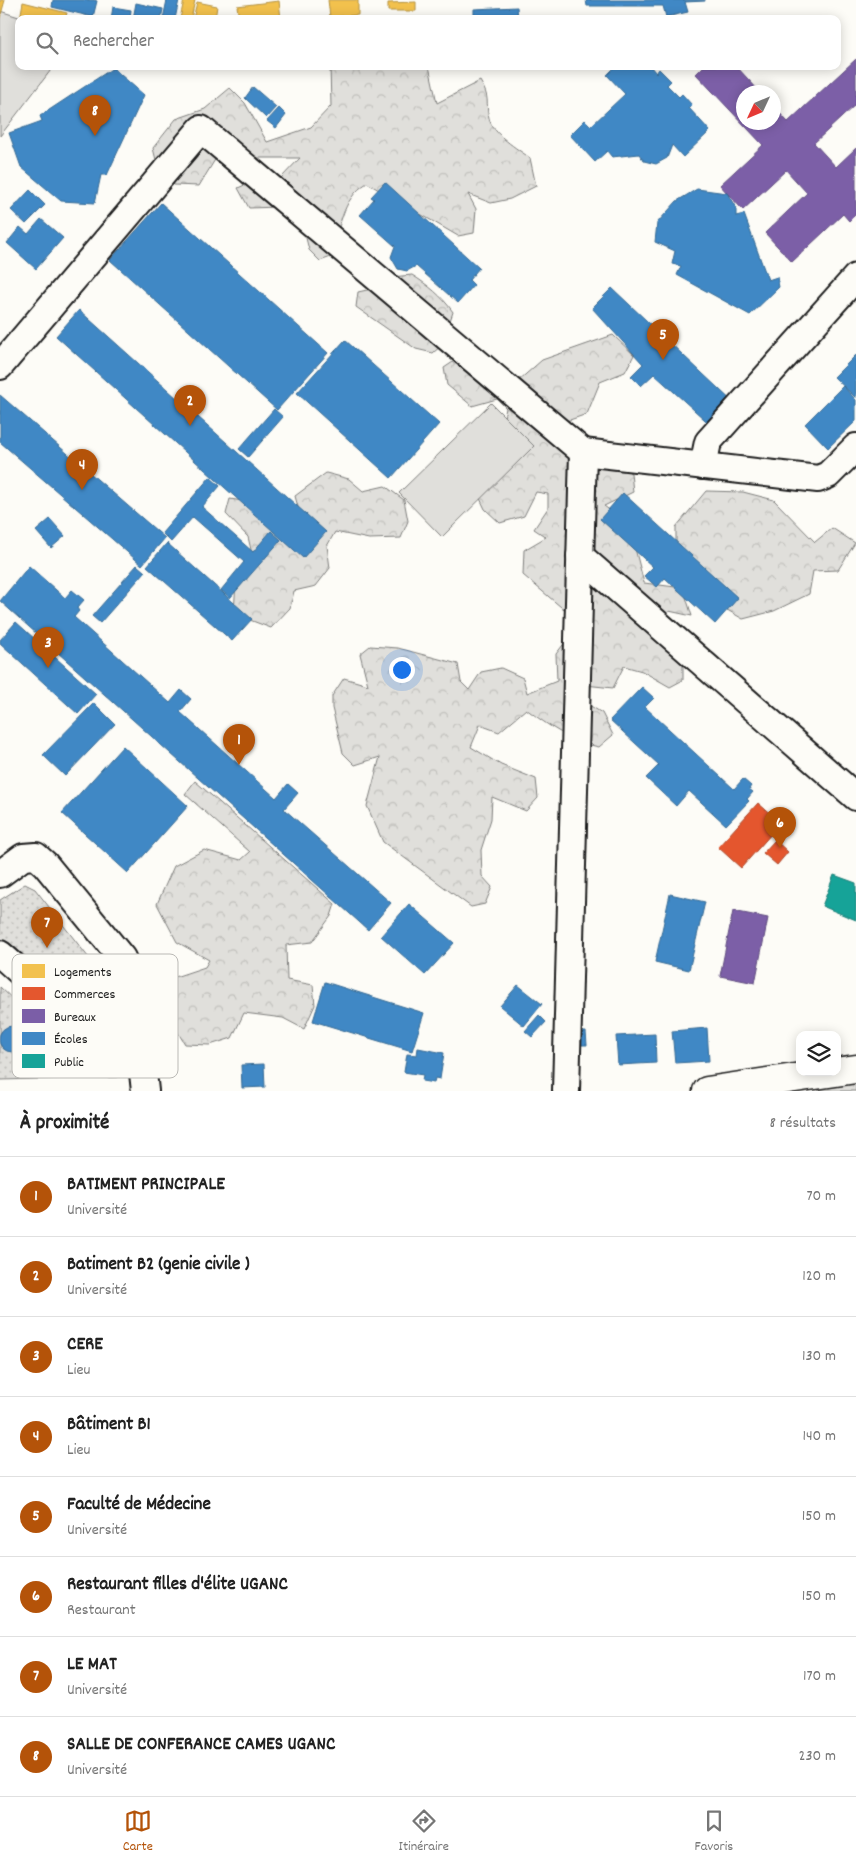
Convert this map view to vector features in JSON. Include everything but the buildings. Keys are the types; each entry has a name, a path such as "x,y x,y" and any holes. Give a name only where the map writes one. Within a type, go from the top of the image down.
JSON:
{"main road":[{"path":"707,1091 856,1069"}],"lane":[{"path":"0,366 201,129 583,452 818,479 828,475 856,447"},
{"path":"703,466 708,442 856,277"},
{"path":"566,1091 583,452"},
{"path":"580,556 856,798"},
{"path":"0,874 24,857 36,856 119,954"},
{"path":"0,954 12,964"},
{"path":"143,1078 145,1091"}],"green space":[{"path":"0,11 15,16 15,70 51,70 0,136"},
{"path":"330,70 430,70 437,103 480,81 487,96 491,124 506,141 530,158 536,186 510,199 491,203 468,194 476,209 474,233 458,236 367,183 358,190 347,206 339,226 331,257 320,261 309,250 302,222 279,207 249,208 238,188 249,183 281,178 300,158 216,158 199,186 174,185 158,168 153,148 176,119 205,109 230,88 245,103 267,142 311,127 331,106"},
{"path":"412,275 434,291 453,312 442,345 433,353 416,349 356,307 358,292 376,288 392,277"},
{"path":"613,335 634,355 625,372 600,382 587,414 564,422 597,453 631,473 633,492 604,506 626,522 632,537 644,583 683,588 692,616 669,611 663,622 683,660 683,680 670,687 642,671 624,666 613,688 585,685 584,702 602,713 613,735 599,747 570,737 526,709 499,732 480,725 471,747 501,765 536,779 538,798 526,811 492,797 491,819 481,850 482,876 492,887 485,904 471,907 383,842 367,806 380,757 355,765 343,753 332,708 332,696 344,678 368,685 360,654 370,646 398,648 458,664 461,682 469,690 481,672 501,668 523,678 527,693 557,681 556,654 573,632 586,622 561,607 523,575 524,550 546,537 534,529 548,508 548,494 536,492 524,516 500,523 485,509 477,492 502,427 506,408 497,399 472,406 447,385 444,368 456,360 518,381 542,360"},
{"path":"491,403 534,446 442,537 399,493"},
{"path":"326,473 349,479 363,491 385,486 404,500 408,521 401,538 369,539 335,532 327,546 330,568 316,586 294,591 290,608 271,628 234,614 236,580 254,562 248,537 226,514 230,499 262,504 306,536 295,496"},
{"path":"706,491 743,492 774,500 815,542 832,528 855,543 838,570 813,571 809,594 774,611 743,619 708,599 676,560 676,527"},
{"path":"195,781 335,904 331,916 312,942 286,945 287,980 313,985 315,1005 304,1029 283,1018 244,1013 232,1038 210,1045 185,1044 178,1033 178,976 205,967 209,960 177,942 157,904 174,866 204,850 241,860 250,852 185,794"},
{"path":"25,884 35,889 86,954 15,954 0,944 0,900"},
{"path":"0,987 12,998 12,1078 79,1078 0,1080"},
{"path":"856,1070 856,1091 819,1091 812,1076 841,1076 841,1071"}],"place":[{"name":"SALLE DE CONFERANCE CAMES UGANC","path":"95,136"},
{"name":"Faculté de Médecine","path":"663,360"},
{"name":"Batiment B2 (genie civile )","path":"190,426"},
{"name":"Bâtiment B1","path":"82,490"},
{"name":"CERE","path":"48,668"},
{"name":"BATIMENT PRINCIPALE","path":"239,765"},
{"name":"Restaurant filles d'élite UGANC","path":"780,848"},
{"name":"LE MAT","path":"47,948"}]}
